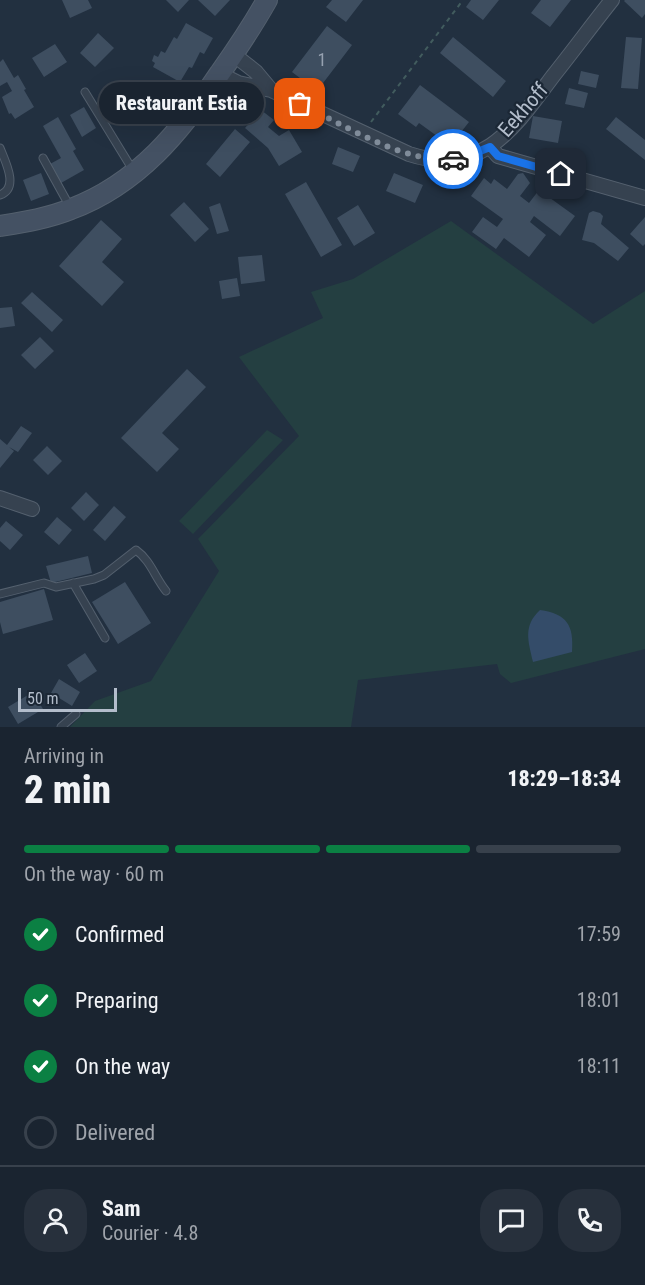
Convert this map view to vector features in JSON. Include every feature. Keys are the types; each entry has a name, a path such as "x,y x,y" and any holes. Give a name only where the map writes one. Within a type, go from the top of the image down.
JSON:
{"main road":[{"path":"0,226 25,222 71,209 112,189 135,174 177,134 195,111 233,54 261,2"}],"street":[{"name":"Eekhoff","path":"220,74 238,83 271,90 409,154 432,159 465,157 490,147 515,126 612,0"},
{"name":"Eekhoff","path":"233,54 260,76 271,90"},
{"path":"490,147 498,156 645,198"},
{"path":"0,498 32,509"}],"lane":[{"path":"86,92 135,174"},
{"path":"0,148 8,168 10,187 7,192 0,195"},
{"path":"43,158 71,209"},
{"path":"0,594 44,583 56,587 94,579 104,575 136,550 148,562 166,591"},
{"path":"73,584 105,638"},
{"path":"61,727 76,714"}],"path":[{"path":"362,134 463,0"}],"green space":[{"path":"451,221 593,324 645,291 645,649 511,683 500,674 497,664 358,680 351,727 70,727 95,701 151,681 219,571 198,539 299,436 239,357 323,318 311,292 353,279"},
{"path":"267,430 283,440 193,534 179,521"}],"water":[{"path":"540,610 557,614 567,622 572,635 572,652 533,662 528,634 531,622"}],"building":[{"path":"62,0 88,0 92,8 70,18"},
{"path":"166,0 189,0 178,12"},
{"path":"198,0 230,0 215,16"},
{"path":"332,0 363,0 346,22 326,7"},
{"path":"471,0 499,0 483,20 466,7"},
{"path":"541,0 571,0 550,27 531,13"},
{"path":"645,0 645,14 642,18 624,1"},
{"path":"186,23 213,38 204,54 200,52 192,68 189,67 180,82 153,67 155,63 152,61 154,55 158,57 161,51 165,53 174,37 177,39"},
{"path":"327,26 352,45 317,91 292,72"},
{"path":"98,33 114,48 95,67 80,53"},
{"path":"453,37 506,81 493,97 440,53"},
{"path":"626,37 642,38 638,89 621,88"},
{"path":"55,44 67,62 44,77 32,58"},
{"path":"3,59 14,78 18,75 34,107 15,119 11,113 9,114 2,97 12,91 7,82 0,86 0,62"},
{"path":"581,71 599,75 596,88 578,84"},
{"path":"148,84 160,95 170,87 174,91 179,85 188,94 162,121 136,97"},
{"path":"420,85 469,122 448,144 419,123 416,127 398,114"},
{"path":"114,86 128,109 115,117 100,94"},
{"path":"569,88 588,93 584,108 565,104"},
{"path":"84,107 96,128 82,137 70,115"},
{"path":"261,110 274,120 268,127 279,136 289,130 302,152 279,166 268,148 245,128"},
{"path":"533,116 562,121 558,143 529,138"},
{"path":"58,117 76,149 73,151 84,170 61,183 50,164 61,158 43,126"},
{"path":"616,117 645,140 645,160 606,129"},
{"path":"235,129 250,142 220,177 206,164"},
{"path":"338,147 360,156 353,172 332,164"},
{"path":"41,173 49,194 31,201 23,180"},
{"path":"394,173 423,185 415,203 386,191"},
{"path":"523,173 530,183 520,196 529,203 539,190 575,216 560,236 534,216 530,222 546,235 529,257 504,238 496,249 472,232 483,217 497,227 503,219 471,196 484,178 491,184 494,179 507,189 518,174"},
{"path":"306,182 342,245 321,257 285,194"},
{"path":"184,202 209,229 195,242 170,215"},
{"path":"220,203 229,231 217,234 209,207"},
{"path":"358,205 375,233 354,246 337,218"},
{"path":"593,211 603,216 601,224 629,248 618,261 594,243 582,240 589,213"},
{"path":"645,217 645,244 643,246 630,234"},
{"path":"101,220 122,239 102,262 124,282 102,306 59,266"},
{"path":"262,255 265,281 241,284 238,257"},
{"path":"237,278 240,296 222,299 219,281"},
{"path":"32,292 63,320 52,332 21,303"},
{"path":"12,307 15,326 0,328 0,308"},
{"path":"40,337 54,351 35,369 21,355"},
{"path":"187,369 206,387 162,433 179,449 157,472 121,438"},
{"path":"21,426 32,433 18,452 9,447 14,451 0,468 0,439 7,445"},
{"path":"47,446 62,461 48,475 33,460"},
{"path":"86,492 99,505 84,521 71,508"},
{"path":"114,506 126,517 105,541 93,530"},
{"path":"57,517 72,530 59,545 44,532"},
{"path":"6,521 23,535 10,550 0,541 0,528"},
{"path":"88,556 92,573 51,583 46,566"},
{"path":"125,582 151,623 118,644 92,602"},
{"path":"44,589 53,620 3,634 0,622 0,602"},
{"path":"85,653 97,671 79,683 67,665"},
{"path":"59,679 80,692 72,706 51,693"},
{"path":"33,692 43,709 18,724 8,707"}],"way so far":[{"path":"300,104 362,134 420,158 453,159"}],"place":[{"name":"Restaurant Estia","path":"300,104"}],"route":[{"path":"453,159 490,147 498,156 561,174"}]}
